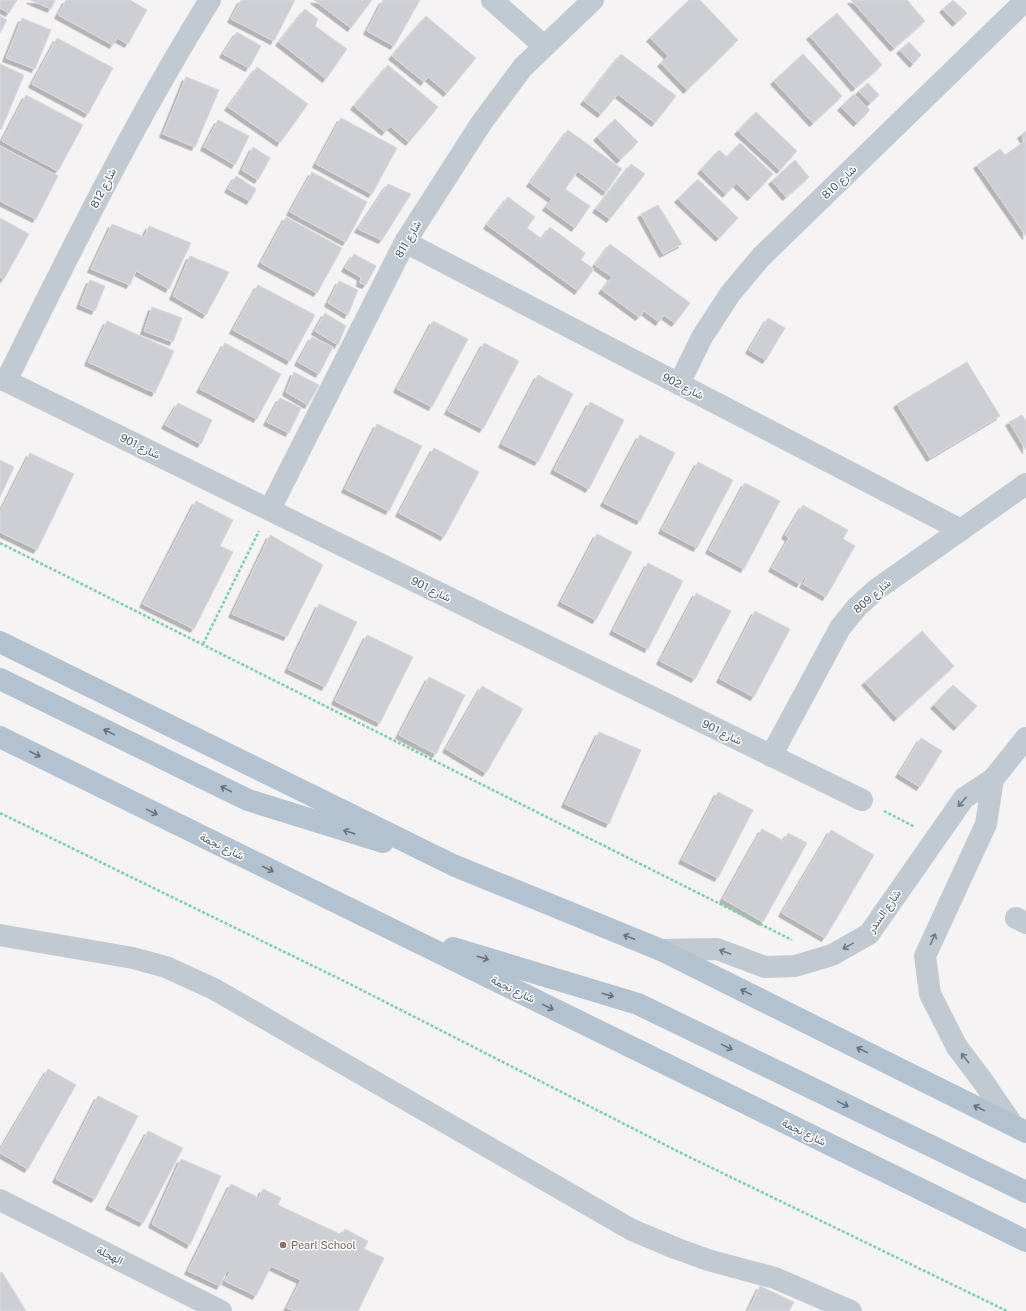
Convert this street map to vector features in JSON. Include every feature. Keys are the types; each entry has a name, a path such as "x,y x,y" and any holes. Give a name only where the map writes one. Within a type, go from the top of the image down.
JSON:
{"main road":[{"path":"0,642 452,865 661,950 1019,1128"},
{"path":"0,679 248,800 452,865"},
{"name":"شارع نجمة","path":"0,737 1026,1241"},
{"path":"392,930 638,1004 1026,1192"}],"street":[{"name":"شارع 812","path":"3,380 113,168 173,60 210,0"},
{"path":"492,0 544,46"},
{"name":"شارع 811","path":"270,509 405,242 482,122 523,67 593,0"},
{"name":"شارع 810","path":"680,384 702,337 730,294 761,257 1026,0"},
{"name":"شارع 902","path":"405,242 961,530"},
{"name":"شارع 901","path":"3,380 270,509 862,800"},
{"name":"شارع 809","path":"771,756 840,628 857,607 878,589 1026,484"},
{"name":"شارع السدر","path":"661,950 717,949 765,967 795,966 832,955 869,934 935,837 964,798 993,779 1026,738"},
{"name":"شارع السدر","path":"993,779 986,824 925,956 930,994 957,1047 1019,1128"},
{"path":"0,935 133,958 190,977 220,992 632,1230 708,1260 775,1278 851,1311"},
{"name":"الهجلة","path":"0,1200 221,1311"}],"path":[{"path":"203,644 270,509"},
{"path":"0,544 203,644 796,942"},
{"path":"862,800 935,837"},
{"path":"0,813 350,984 679,1152 1007,1311"}],"building":[{"path":"0,0 17,0 9,13 0,8"},
{"path":"30,0 55,0 51,9"},
{"path":"66,0 130,0 147,10 128,44 117,38 113,45 58,15"},
{"path":"241,0 295,0 274,41 231,19"},
{"path":"314,0 372,0 351,28"},
{"path":"383,0 420,0 394,46 367,31"},
{"path":"689,0 700,0 738,40 687,90 661,63 668,56 650,38"},
{"path":"851,0 907,0 925,21 894,48"},
{"path":"953,0 967,13 956,23 943,9"},
{"path":"305,9 318,19 315,26 347,49 326,79 279,42"},
{"path":"837,13 882,65 855,88 810,36"},
{"path":"0,16 7,20 0,33"},
{"path":"426,16 476,58 447,93 428,77 424,82 392,56"},
{"path":"22,18 51,30 35,69 6,58"},
{"path":"237,32 261,46 249,68 223,54"},
{"path":"57,38 113,68 88,114 32,84"},
{"path":"909,42 921,55 913,64 900,50"},
{"path":"621,54 676,96 655,123 618,94 601,114 584,101"},
{"path":"803,54 842,96 813,123 774,81"},
{"path":"0,64 24,75 1,130 0,129"},
{"path":"388,65 438,107 409,142 390,126 385,132 354,106"},
{"path":"257,67 308,104 280,143 228,107"},
{"path":"186,77 219,90 195,147 163,134"},
{"path":"868,83 879,95 870,103 859,91"},
{"path":"854,94 870,110 857,123 841,107"},
{"path":"26,95 83,125 58,171 2,141"},
{"path":"756,112 797,151 780,170 738,131"},
{"path":"341,118 397,148 372,194 316,164"},
{"path":"615,119 638,142 620,160 597,137"},
{"path":"218,120 249,136 235,165 204,147"},
{"path":"568,130 622,169 606,192 578,171 565,189 590,206 575,228 546,207 552,199 530,183"},
{"path":"1026,131 1026,236 977,165 1000,149 1005,155 1025,141 1021,135"},
{"path":"740,143 773,174 751,197 736,183 726,194 701,170 719,150 727,157"},
{"path":"0,146 58,176 36,219 0,201"},
{"path":"253,147 270,158 258,180 242,170"},
{"path":"795,160 809,177 786,197 772,181"},
{"path":"631,164 645,174 610,219 596,209"},
{"path":"312,172 367,202 346,242 290,212"},
{"path":"236,176 256,189 250,201 228,189"},
{"path":"698,179 738,218 719,238 678,199"},
{"path":"388,184 411,194 382,240 358,229"},
{"path":"508,197 535,217 527,228 542,239 550,227 585,253 581,260 594,269 578,291 487,225"},
{"path":"658,205 682,244 663,254 641,214"},
{"path":"286,217 342,248 317,293 261,263"},
{"path":"0,218 29,234 4,279 0,277"},
{"path":"112,224 144,237 149,226 191,243 169,289 136,271 130,285 91,269"},
{"path":"610,244 690,303 675,323 664,315 659,322 644,311 639,317 602,290 612,277 595,265"},
{"path":"354,254 376,266 366,285 360,283 361,277 345,268"},
{"path":"190,256 229,272 206,315 173,296"},
{"path":"90,280 105,286 95,311 80,305"},
{"path":"339,281 358,290 348,315 328,303"},
{"path":"258,285 315,315 290,361 233,330"},
{"path":"152,307 182,318 173,342 144,331"},
{"path":"325,313 346,326 338,345 315,331"},
{"path":"768,318 785,328 766,360 749,350"},
{"path":"107,321 174,351 155,393 88,362"},
{"path":"433,321 468,339 432,407 397,389"},
{"path":"312,337 333,347 319,374 298,362"},
{"path":"225,343 281,374 257,419 200,389"},
{"path":"484,343 519,361 483,429 448,411"},
{"path":"967,362 1000,416 930,458 897,404"},
{"path":"294,372 319,385 308,405 286,392"},
{"path":"538,375 573,394 538,462 502,444"},
{"path":"280,398 301,408 289,433 267,422"},
{"path":"590,402 624,420 589,489 554,470"},
{"path":"178,403 212,420 201,444 165,425"},
{"path":"1022,415 1026,421 1026,450 1009,422"},
{"path":"377,424 422,446 389,511 345,489"},
{"path":"640,435 675,453 640,521 604,503"},
{"path":"434,448 479,472 444,537 399,513"},
{"path":"30,453 74,474 37,550 0,532 0,513"},
{"path":"0,460 14,467 0,497"},
{"path":"698,462 733,480 697,548 662,530"},
{"path":"745,483 780,501 744,569 709,550"},
{"path":"196,501 233,520 220,546 233,552 194,629 143,604"},
{"path":"803,505 848,530 843,539 855,546 826,597 803,584 806,579 804,577 800,584 772,568 789,538 785,535"},
{"path":"597,534 632,552 596,620 561,602"},
{"path":"270,535 323,565 287,637 232,614"},
{"path":"648,563 683,581 648,649 613,631"},
{"path":"696,593 731,611 695,679 660,661"},
{"path":"319,604 357,622 325,687 288,669"},
{"path":"755,611 790,629 754,697 720,679"},
{"path":"922,631 954,666 897,718 865,682"},
{"path":"367,635 413,657 380,723 335,701"},
{"path":"429,677 465,695 436,754 399,735"},
{"path":"953,685 977,706 957,727 934,705"},
{"path":"482,686 523,709 486,773 446,749"},
{"path":"599,732 641,750 609,824 565,804"},
{"path":"921,738 942,751 920,787 899,774"},
{"path":"718,792 753,810 718,878 682,860"},
{"path":"762,829 784,841 788,833 807,843 763,922 723,899"},
{"path":"831,830 874,855 825,938 782,913"},
{"path":"48,1069 76,1085 28,1169 0,1153 0,1150"},
{"path":"98,1096 138,1116 95,1199 56,1179"},
{"path":"148,1131 183,1148 143,1223 109,1206"},
{"path":"181,1159 221,1176 190,1245 152,1224"},
{"path":"231,1184 259,1198 263,1189 281,1198 278,1205 342,1235 345,1229 368,1241 364,1249 384,1258 358,1311 294,1311 287,1308 301,1280 271,1266 256,1296 225,1281 230,1272 227,1270 220,1286 188,1271"},
{"path":"2,1272 26,1311 0,1311 0,1273"},
{"path":"760,1286 794,1302 789,1311 748,1311"}],"place":[{"name":"Pearl School","path":"283,1245"}]}
